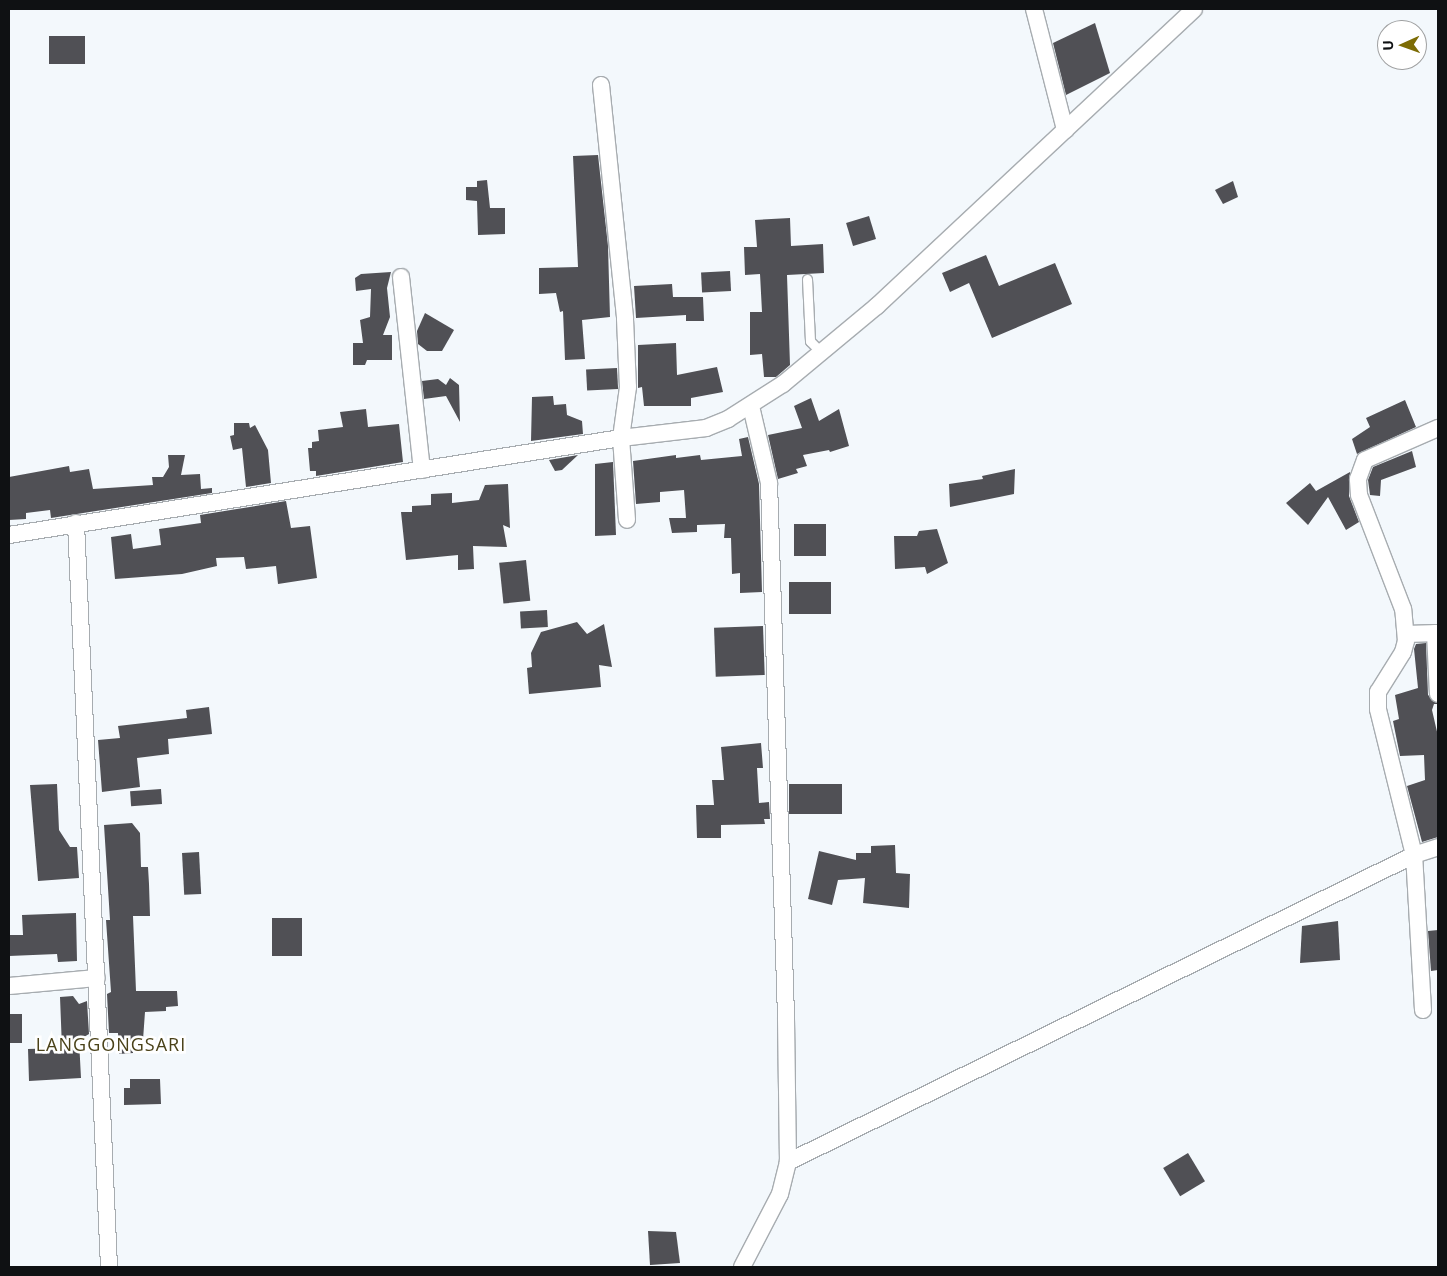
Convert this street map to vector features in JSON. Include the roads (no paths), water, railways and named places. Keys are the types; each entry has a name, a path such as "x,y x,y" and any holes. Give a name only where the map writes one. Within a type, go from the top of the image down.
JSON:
{"street":[{"path":"1034,9 1065,130"},
{"path":"9,535 621,438 706,428 751,406 884,300 1194,9"},
{"path":"601,85 620,254 626,338 628,387 621,438 627,520"},
{"path":"401,277 422,470"},
{"path":"742,1267 780,1194 788,1162 786,1017 769,483 751,406"},
{"path":"1423,1010 1414,855 1378,709 1378,692 1403,652 1406,634 1404,609 1360,495 1359,470 1365,460 1438,428"},
{"path":"76,523 79,639 97,978 109,1267"},
{"path":"1406,634 1437,633 1438,694"},
{"path":"788,1162 1414,855 1438,847"},
{"path":"9,986 97,978"}],"lane":[{"path":"807,279 810,341 821,352"}],"district":[{"name":"LANGGONGSARI","path":"111,1044"}]}
